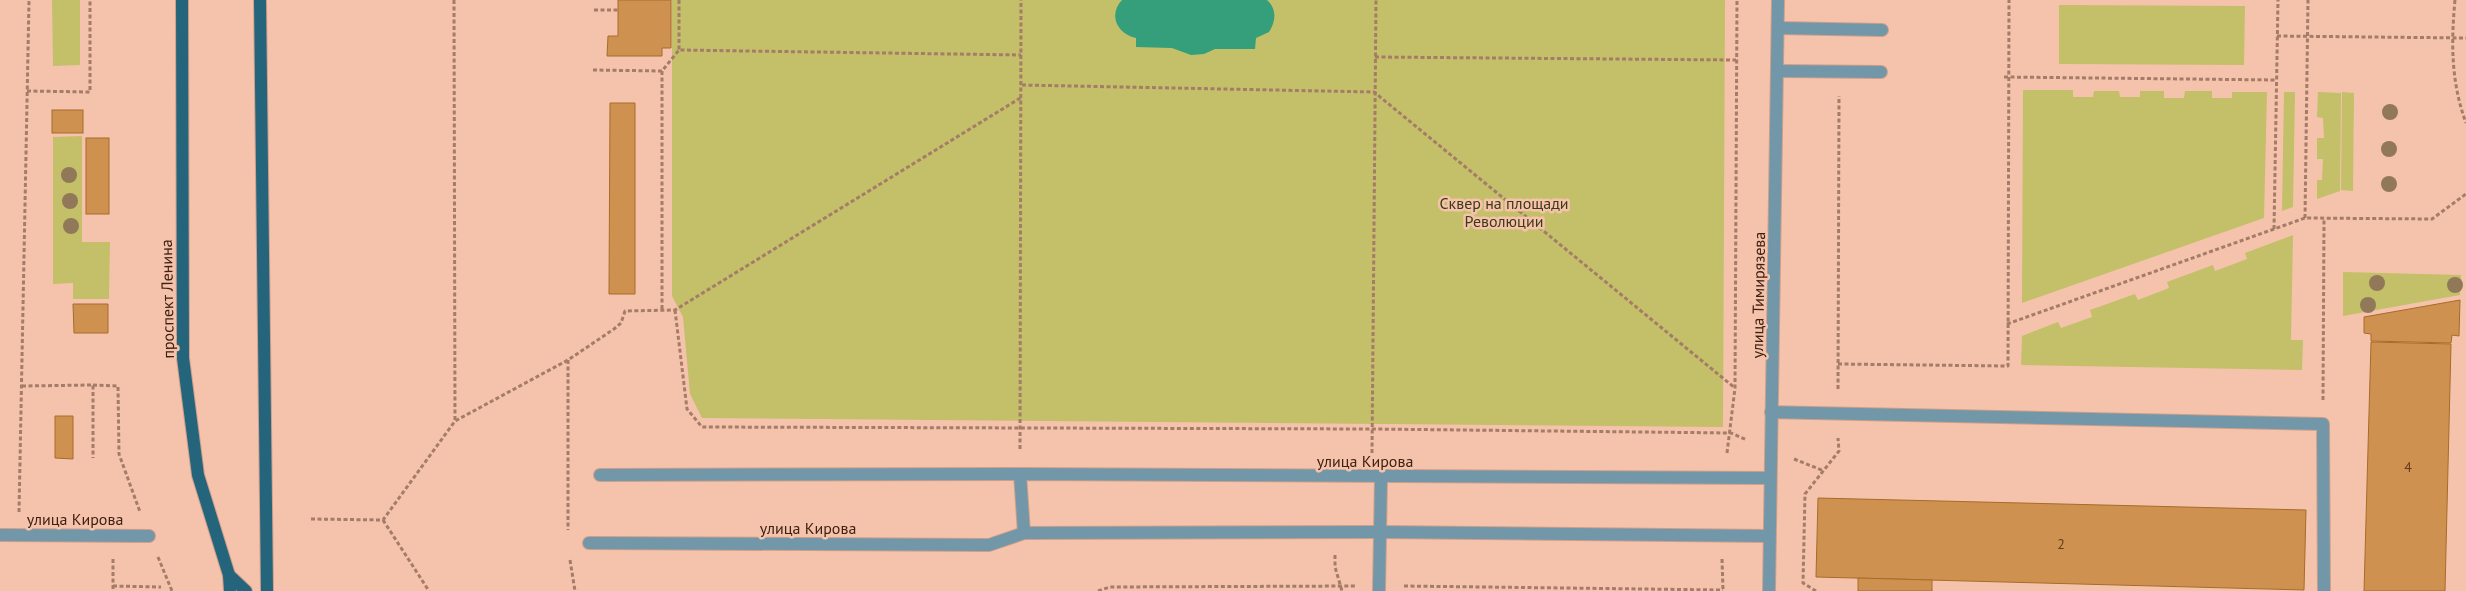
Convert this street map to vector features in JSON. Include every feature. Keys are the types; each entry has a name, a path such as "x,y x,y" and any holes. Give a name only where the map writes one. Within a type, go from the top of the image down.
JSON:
{"main road":[{"name":"проспект Ленина","path":"182,0 183,358 198,475 230,575 230,591"},
{"path":"260,0 267,591"},
{"path":"230,575 246,591"}],"street":[{"name":"улица Тимирязева","path":"1769,591 1778,0"},
{"path":"1778,28 1882,30"},
{"path":"1778,71 1881,72"},
{"path":"1772,412 2323,424 2324,591"},
{"path":"1020,474 1024,533"},
{"name":"улица Кирова","path":"600,475 1020,474 1770,478"},
{"path":"1379,588 1382,477"},
{"name":"улица Кирова","path":"589,543 988,545 1024,533 1380,532 1769,536"},
{"name":"улица Кирова","path":"0,535 149,536"}],"path":[{"path":"19,535 29,0"},
{"path":"27,91 90,92 90,0"},
{"path":"454,0 455,421"},
{"path":"662,310 662,71 679,50 679,0"},
{"path":"1020,474 1021,0"},
{"path":"1373,423 1376,0"},
{"path":"1022,85 1374,92 1735,388 1737,0"},
{"path":"1838,364 2008,366 2006,77 2009,0"},
{"path":"2274,229 2278,0"},
{"path":"2305,218 2308,0"},
{"path":"2455,0 2451,38 2453,74 2466,123"},
{"path":"594,10 618,10"},
{"path":"2278,36 2466,38"},
{"path":"679,50 1021,55"},
{"path":"1375,56 1736,60"},
{"path":"593,70 662,71"},
{"path":"1816,591 1804,583 1805,494 1839,452 1840,71"},
{"path":"2006,77 2277,80"},
{"path":"383,520 455,421 568,360 614,329 621,322 625,311 675,310 1022,97"},
{"path":"2007,324 2305,218 2432,219 2466,194"},
{"path":"2323,392 2324,219"},
{"path":"675,310 687,409 702,427 1020,427 1730,433"},
{"path":"568,360 568,534"},
{"path":"93,458 94,385"},
{"path":"22,386 118,386 119,454 149,536 172,591"},
{"path":"311,519 383,520"},
{"path":"383,520 429,591"},
{"path":"113,591 113,586 161,586"},
{"path":"1098,591 1110,587 1723,590"}],"green space":[{"path":"52,0 80,0 80,65 53,66"},
{"name":"Сквер на площади Революции","path":"672,0 1725,0 1723,427 702,418 690,394 683,317 672,296"},
{"path":"2059,5 2245,6 2244,65 2059,64"},
{"path":"2023,90 2073,90 2073,97 2093,97 2094,91 2119,91 2120,97 2140,97 2140,91 2164,91 2164,98 2184,98 2185,91 2212,91 2212,98 2232,98 2232,92 2267,92 2264,218 2022,303"},
{"path":"2284,92 2295,92 2293,207 2282,211"},
{"path":"2318,92 2341,93 2340,191 2317,199 2317,180 2322,180 2323,159 2317,159 2317,138 2324,138 2323,118 2317,117"},
{"path":"2342,92 2354,93 2353,191 2341,190"},
{"path":"82,136 82,242 110,242 109,299 73,299 73,283 53,284 53,137"},
{"path":"2293,235 2291,340 2303,340 2302,370 2021,365 2022,336 2058,322 2061,328 2092,317 2090,310 2135,294 2138,300 2169,288 2167,282 2213,265 2215,271 2247,259 2245,253"},
{"path":"2343,272 2461,275 2460,295 2343,316"}],"shaded area":[{"path":"1122,0 1267,0 1273,7 1274,19 1269,32 1256,38 1255,49 1215,49 1204,54 1191,55 1172,48 1136,47 1136,38 1124,32 1115,18 1118,6"}],"building":[{"path":"618,0 671,0 671,48 662,48 662,56 607,56 608,36 618,36"},
{"path":"610,103 635,103 635,294 609,294"},
{"path":"52,110 83,110 83,133 52,133"},
{"path":"86,138 109,138 109,214 86,214"},
{"path":"2460,300 2459,336 2452,335 2451,343 2371,341 2371,334 2364,333 2364,317"},
{"path":"73,304 108,304 108,333 74,333"},
{"path":"2371,342 2451,344 2445,591 2364,591"},
{"path":"55,416 73,416 73,459 55,458"},
{"path":"1818,498 2306,510 2304,590 1816,577"},
{"path":"1858,578 1932,580 1932,591 1858,591"}]}
